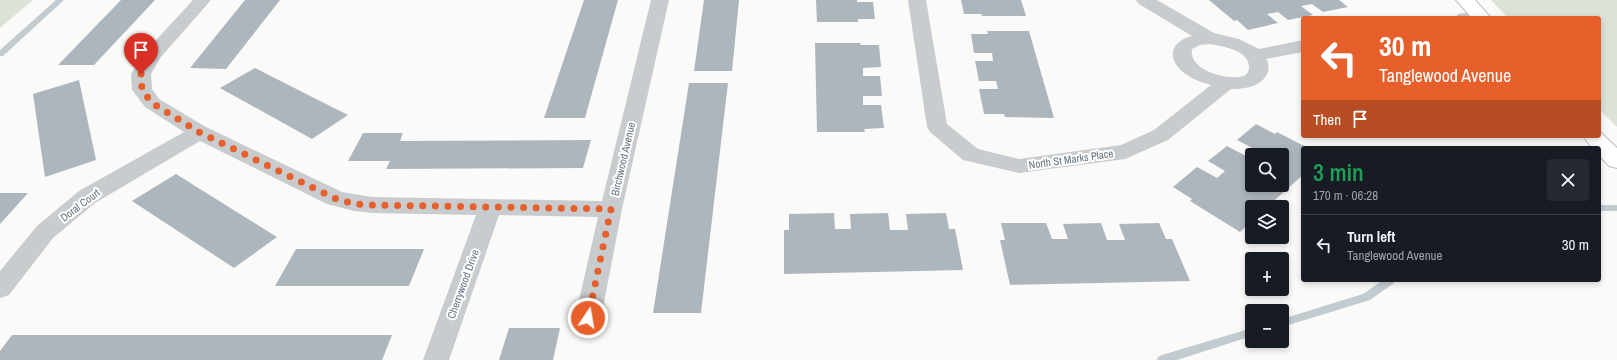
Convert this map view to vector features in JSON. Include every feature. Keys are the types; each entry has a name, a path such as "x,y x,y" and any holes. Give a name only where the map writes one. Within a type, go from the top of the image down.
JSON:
{"main road":[{"path":"1465,0 1474,16"},
{"path":"1595,138 1617,161"}],"street":[{"path":"202,0 154,54 141,74 142,90 152,103 199,132 334,198 354,204 490,208 611,209"},
{"name":"Birchwood Avenue","path":"588,318 611,209 660,0"},
{"name":"North St Marks Place","path":"916,0 937,127 971,155 1019,166 1125,152 1161,135 1226,82"},
{"path":"1145,0 1209,38"},
{"path":"1209,38 1235,43 1246,49 1259,63 1260,70 1256,76 1238,83 1226,82 1200,75 1190,69 1181,54 1183,48 1189,42 1209,38"},
{"path":"1254,56 1301,46"},
{"name":"Doral Court","path":"0,288 45,232 87,197 199,132"},
{"name":"Cherrywood Drive","path":"436,360 490,208"}],"shaded area":[{"path":"0,0 33,0 0,28"},
{"path":"1491,0 1617,0 1617,127 1601,111 1601,16 1506,16"}],"building":[{"path":"121,0 155,0 94,65 58,65"},
{"path":"245,0 280,0 226,69 190,68"},
{"path":"584,0 618,0 585,118 544,118"},
{"path":"704,0 739,0 732,71 694,71"},
{"path":"816,0 857,0 857,2 873,2 875,19 858,19 858,22 817,22"},
{"path":"961,0 1021,0 1026,16 982,16 981,14 964,14"},
{"path":"1209,0 1339,0 1348,7 1323,12 1312,4 1301,6 1313,15 1301,16 1301,17 1288,20 1278,12 1267,14 1278,23 1248,30 1237,20 1234,21"},
{"path":"987,31 1029,31 1054,118 1005,117 1004,114 984,114 979,89 998,89 996,81 979,81 975,61 993,61 992,53 974,53 971,34 988,34"},
{"path":"815,43 860,43 861,45 879,45 881,67 863,68 863,76 880,76 882,96 863,96 863,105 881,105 884,128 864,129 865,132 817,132"},
{"path":"255,68 348,115 312,139 220,88"},
{"path":"79,80 96,160 45,177 33,94"},
{"path":"689,83 728,83 701,313 653,313"},
{"path":"1256,124 1275,134 1277,132 1304,146 1301,146 1301,177 1289,187 1289,148 1252,148 1237,140"},
{"path":"363,133 403,133 400,141 591,140 583,168 386,169 390,161 348,161"},
{"path":"1227,146 1245,155 1245,192 1284,192 1275,200 1245,200 1245,227 1240,232 1190,201 1192,199 1173,187 1197,167 1217,178 1225,171 1208,161"},
{"path":"176,174 277,237 234,268 132,201"},
{"path":"0,193 28,193 0,224"},
{"path":"834,213 835,229 851,229 850,214 888,213 890,230 908,230 906,214 946,213 949,229 955,229 963,270 784,274 784,230 789,230 789,214"},
{"path":"1001,223 1046,223 1052,239 1068,239 1063,224 1101,223 1107,240 1125,240 1119,224 1159,223 1166,239 1172,239 1190,281 1010,285 1000,240 1005,240"},
{"path":"296,249 424,249 409,286 275,286"},
{"path":"509,328 560,328 553,360 499,360"},
{"path":"12,335 392,335 382,360 0,360 0,351"}],"waterway":[{"path":"0,54 60,0"},
{"path":"1601,208 1617,208"},
{"path":"1289,321 1366,297 1387,282"},
{"path":"1162,360 1245,334"}],"route":[{"path":"141,74 142,90 152,103 199,132 334,198 354,204 490,208 611,209 588,318"}]}
